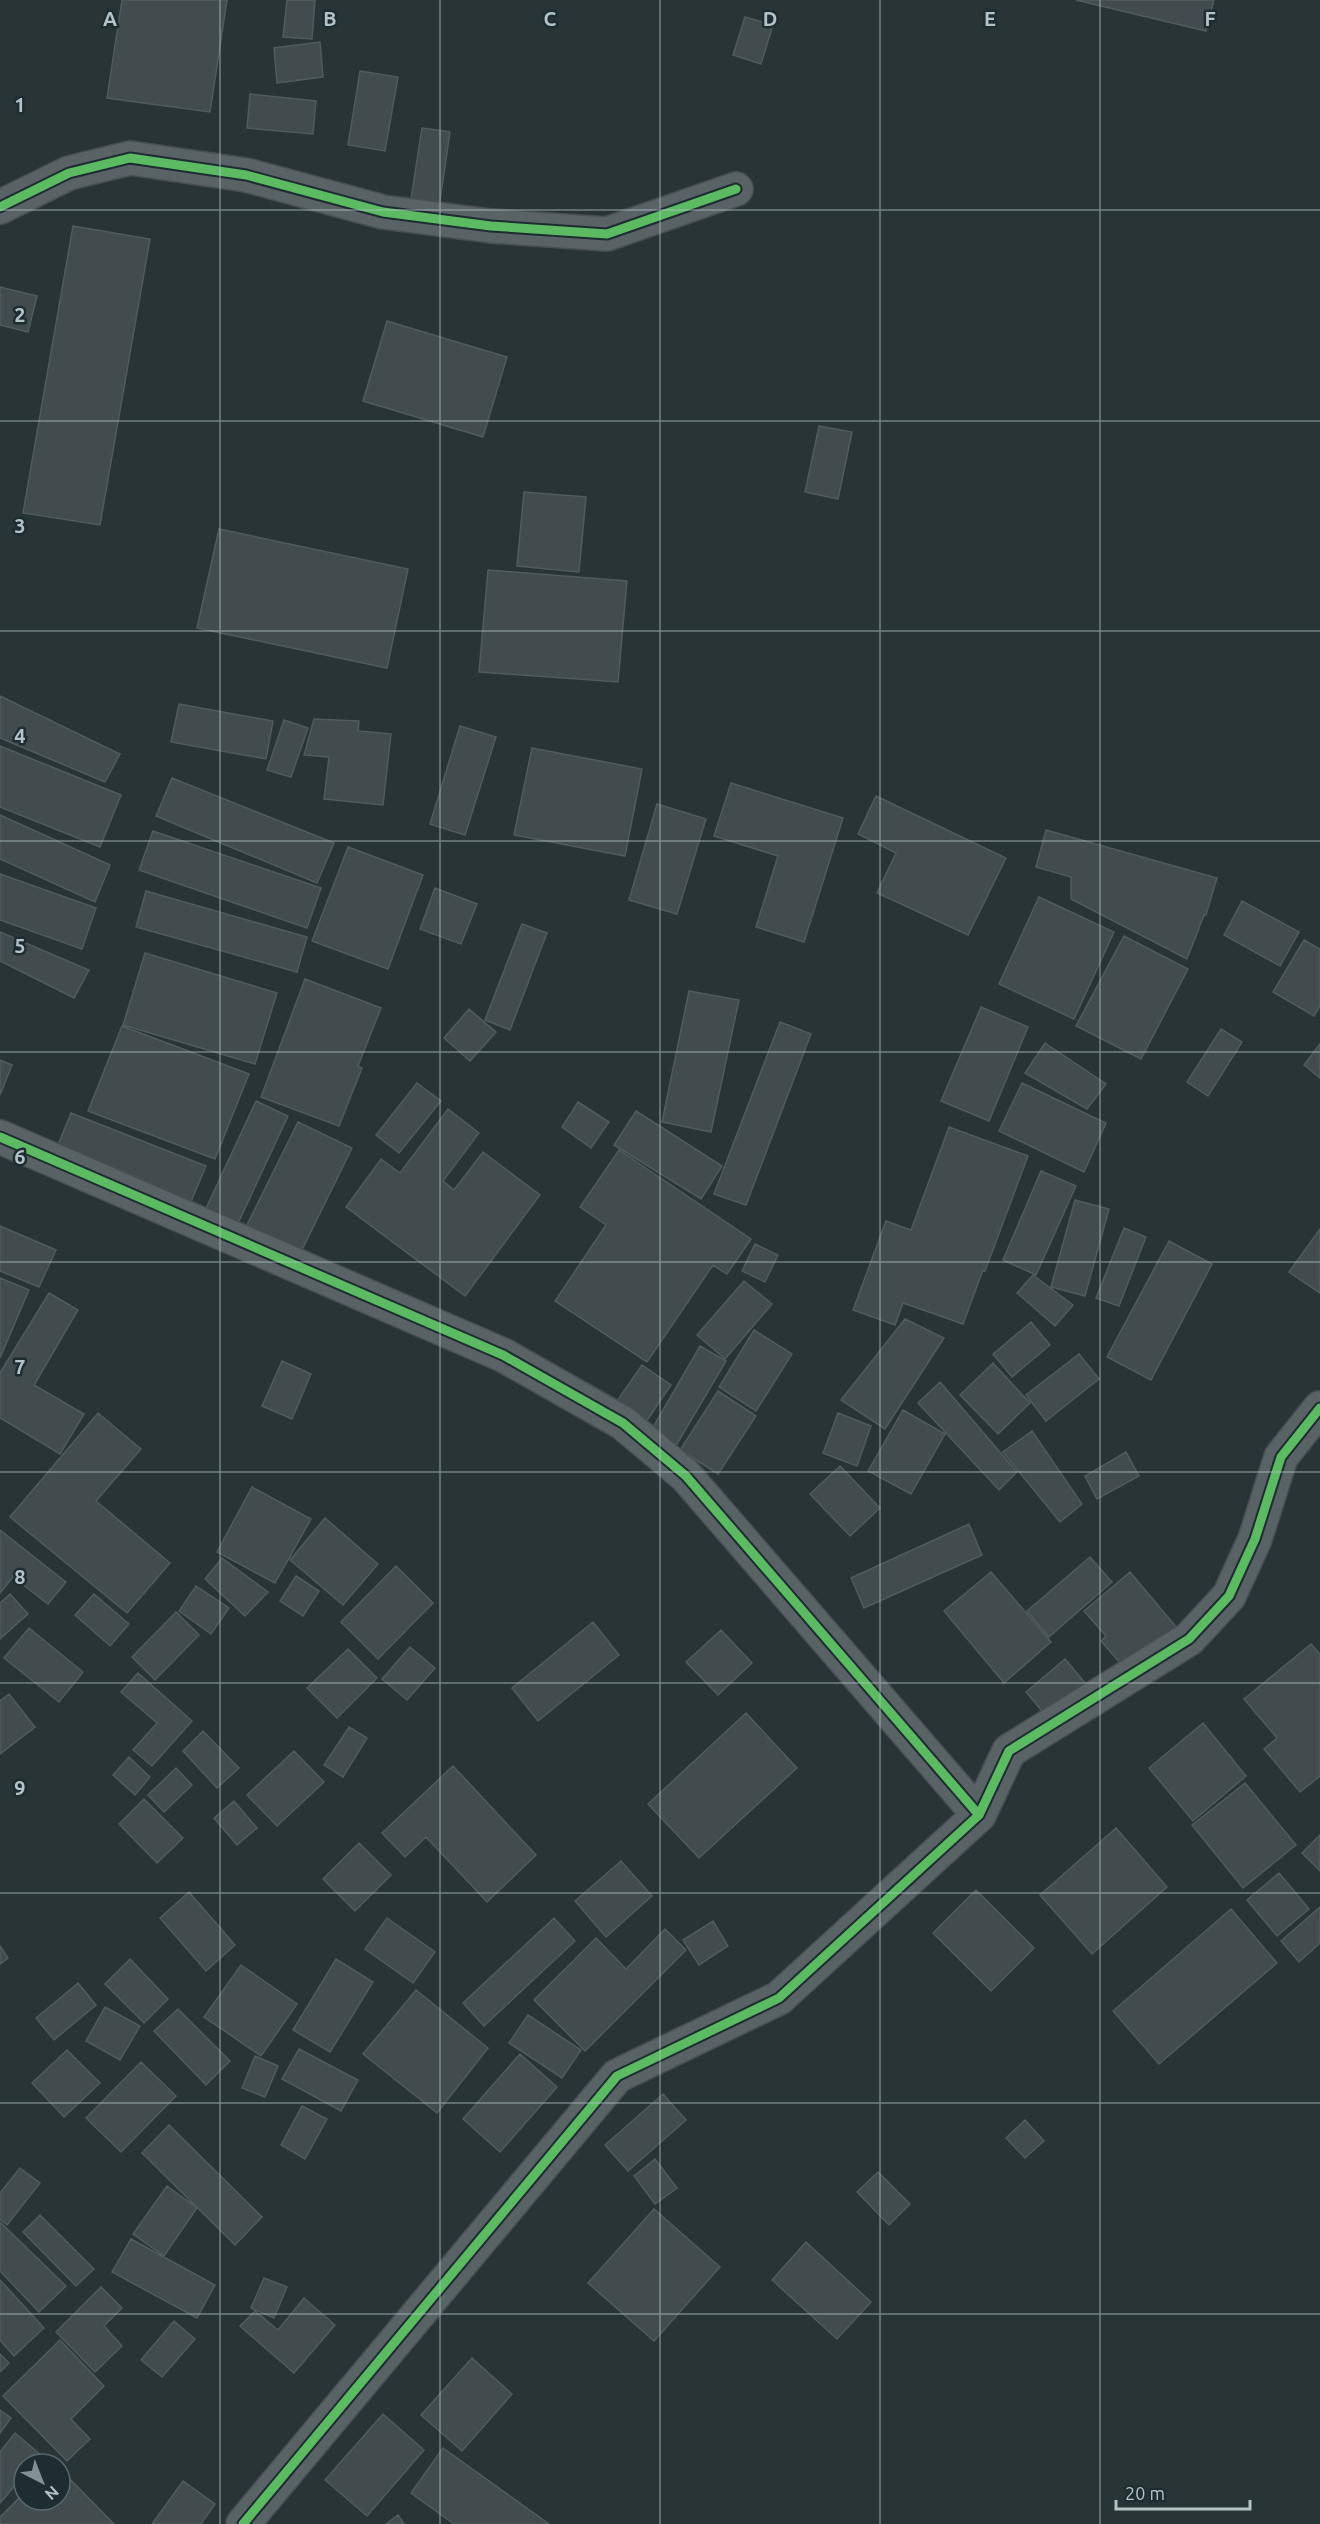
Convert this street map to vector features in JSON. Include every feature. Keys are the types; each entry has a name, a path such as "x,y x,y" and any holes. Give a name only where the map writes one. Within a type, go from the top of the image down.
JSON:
{"street":[{"path":"0,207 69,173 130,158 246,175 383,212 491,226 607,234 736,189"},
{"path":"0,1137 503,1354 623,1423 686,1476 979,1815"},
{"path":"243,2524 617,2076 778,1998 979,1815 1009,1751 1189,1639 1229,1596 1255,1539 1281,1456 1320,1408"}],"building":[{"path":"122,0 227,0 210,112 107,98"},
{"path":"287,0 315,0 312,39 283,37"},
{"path":"1076,0 1214,0 1206,31"},
{"path":"745,17 773,25 761,64 733,55"},
{"path":"320,42 323,77 277,83 274,48"},
{"path":"360,71 398,77 385,151 348,145"},
{"path":"250,94 316,101 313,134 247,128"},
{"path":"422,128 450,132 438,215 409,211"},
{"path":"73,226 150,239 100,525 23,513"},
{"path":"0,287 37,296 28,332 0,325"},
{"path":"387,321 507,357 483,437 363,401"},
{"path":"819,426 852,432 838,499 805,492"},
{"path":"524,492 586,497 579,572 517,566"},
{"path":"219,529 408,569 387,668 197,628"},
{"path":"488,570 627,581 618,682 479,672"},
{"path":"0,696 120,754 105,782 0,738"},
{"path":"179,704 273,721 266,759 171,742"},
{"path":"314,719 359,721 358,731 391,734 383,805 324,799 329,757 304,755"},
{"path":"284,720 308,728 291,777 267,770"},
{"path":"460,726 496,737 465,835 430,824"},
{"path":"0,746 121,795 100,847 0,807"},
{"path":"532,748 642,769 625,856 514,835"},
{"path":"172,778 334,843 317,883 156,816"},
{"path":"731,783 843,818 804,942 756,927 778,856 714,836"},
{"path":"876,796 1006,858 968,935 877,893 896,853 858,834"},
{"path":"657,804 706,819 677,914 629,900"},
{"path":"0,815 110,865 95,902 0,859"},
{"path":"1046,830 1217,878 1206,915 1204,915 1187,959 1071,899 1071,877 1036,867"},
{"path":"153,831 321,888 307,928 139,870"},
{"path":"348,847 423,875 388,969 312,941"},
{"path":"0,874 96,908 82,949 0,920"},
{"path":"435,888 477,904 461,944 420,929"},
{"path":"146,891 307,937 297,972 136,927"},
{"path":"1039,897 1114,932 1074,1019 999,984"},
{"path":"1242,901 1299,932 1280,966 1224,935"},
{"path":"522,924 547,933 510,1030 485,1020"},
{"path":"0,932 89,970 74,998 0,961"},
{"path":"1124,936 1188,969 1141,1059 1076,1026"},
{"path":"1304,940 1320,949 1320,1006 1314,1016 1273,992"},
{"path":"145,953 277,993 255,1064 123,1025"},
{"path":"305,979 381,1008 358,1066 362,1068 339,1126 261,1097"},
{"path":"689,991 739,1000 711,1132 662,1122"},
{"path":"981,1007 1028,1027 989,1121 941,1101"},
{"path":"469,1009 496,1032 470,1061 444,1038"},
{"path":"780,1022 811,1034 746,1205 714,1194"},
{"path":"122,1026 249,1074 215,1159 88,1111"},
{"path":"1221,1029 1242,1042 1208,1096 1187,1082"},
{"path":"1045,1043 1106,1084 1087,1109 1025,1073"},
{"path":"1320,1044 1320,1078 1304,1065"},
{"path":"0,1060 12,1065 0,1095"},
{"path":"417,1083 441,1101 399,1153 376,1135"},
{"path":"1022,1083 1106,1123 1084,1172 999,1131"},
{"path":"256,1101 288,1116 233,1234 201,1219"},
{"path":"578,1102 609,1122 591,1148 562,1127"},
{"path":"448,1109 479,1133 443,1181 454,1190 483,1152 540,1195 465,1296 346,1207 381,1159 400,1173"},
{"path":"636,1111 722,1166 701,1199 614,1145"},
{"path":"71,1113 206,1166 187,1211 53,1157"},
{"path":"298,1122 352,1148 295,1264 241,1237"},
{"path":"949,1127 1028,1156 963,1324 903,1303 895,1325 853,1310 886,1221 911,1230"},
{"path":"619,1150 751,1239 727,1274 713,1265 647,1362 555,1301 606,1225 580,1207"},
{"path":"1041,1171 1076,1186 1036,1275 1003,1260"},
{"path":"1075,1200 1109,1209 1085,1296 1051,1287"},
{"path":"0,1226 56,1250 39,1287 0,1271"},
{"path":"1124,1228 1146,1237 1119,1306 1096,1298"},
{"path":"1320,1229 1320,1293 1289,1272"},
{"path":"1169,1241 1212,1264 1151,1380 1107,1357"},
{"path":"755,1244 778,1255 765,1282 742,1271"},
{"path":"1033,1275 1073,1305 1055,1326 1017,1293"},
{"path":"0,1278 29,1290 0,1358"},
{"path":"744,1281 772,1304 725,1359 697,1335"},
{"path":"49,1293 78,1310 34,1385 84,1414 60,1454 0,1418 0,1373"},
{"path":"905,1319 944,1338 885,1429 841,1400"},
{"path":"1031,1322 1050,1345 1012,1377 993,1354"},
{"path":"754,1330 792,1354 756,1411 719,1387"},
{"path":"700,1346 726,1361 670,1456 645,1441"},
{"path":"1079,1354 1099,1379 1046,1421 1026,1395"},
{"path":"282,1361 311,1374 292,1419 262,1406"},
{"path":"993,1363 1030,1403 998,1434 960,1395"},
{"path":"642,1365 671,1385 638,1434 608,1414"},
{"path":"940,1382 1017,1472 999,1490 918,1403"},
{"path":"718,1391 756,1416 718,1474 680,1450"},
{"path":"903,1410 945,1434 911,1494 868,1471"},
{"path":"98,1413 141,1449 96,1501 170,1563 127,1613 10,1517"},
{"path":"838,1413 871,1426 857,1466 823,1453"},
{"path":"1032,1431 1082,1504 1060,1522 1003,1452"},
{"path":"1126,1452 1139,1476 1097,1499 1085,1476"},
{"path":"840,1466 880,1508 850,1536 810,1494"},
{"path":"252,1487 311,1519 275,1583 217,1552"},
{"path":"325,1518 378,1564 343,1605 290,1560"},
{"path":"969,1524 982,1555 864,1608 851,1578"},
{"path":"0,1530 66,1582 48,1604 13,1577 0,1593"},
{"path":"1090,1557 1112,1582 1049,1637 1027,1611"},
{"path":"222,1558 268,1592 245,1616 205,1579"},
{"path":"396,1566 433,1603 378,1659 341,1622"},
{"path":"991,1572 1051,1642 1004,1683 944,1611"},
{"path":"1130,1572 1177,1628 1127,1671 1101,1641 1106,1636 1084,1611"},
{"path":"296,1576 319,1591 303,1616 280,1601"},
{"path":"196,1586 229,1608 211,1634 179,1611"},
{"path":"10,1594 28,1614 0,1639 0,1603"},
{"path":"94,1594 129,1624 110,1646 75,1615"},
{"path":"176,1612 199,1635 155,1680 132,1657"},
{"path":"593,1622 619,1655 538,1721 512,1688"},
{"path":"29,1628 83,1672 59,1702 4,1658"},
{"path":"721,1630 752,1663 718,1695 686,1662"},
{"path":"1311,1644 1320,1654 1320,1776 1300,1792 1264,1749 1277,1738 1244,1699"},
{"path":"410,1647 435,1668 407,1700 382,1679"},
{"path":"348,1649 377,1678 337,1718 307,1688"},
{"path":"1065,1659 1086,1684 1047,1717 1026,1692"},
{"path":"138,1673 192,1721 152,1766 133,1750 157,1723 121,1692"},
{"path":"9,1694 35,1727 0,1754 0,1701"},
{"path":"746,1713 797,1768 699,1858 648,1804"},
{"path":"1203,1723 1246,1776 1193,1821 1149,1768"},
{"path":"349,1727 367,1738 343,1777 324,1765"},
{"path":"203,1731 239,1768 217,1788 183,1751"},
{"path":"294,1751 324,1782 277,1826 247,1795"},
{"path":"129,1757 150,1777 135,1795 113,1775"},
{"path":"453,1766 536,1855 487,1902 426,1837 405,1857 382,1833"},
{"path":"176,1768 192,1785 164,1812 148,1795"},
{"path":"1245,1783 1296,1845 1243,1888 1192,1825"},
{"path":"144,1799 183,1838 157,1863 119,1824"},
{"path":"234,1801 257,1828 237,1845 214,1818"},
{"path":"1116,1828 1167,1887 1092,1954 1040,1895"},
{"path":"1320,1835 1320,1871 1302,1853"},
{"path":"359,1843 391,1875 355,1911 323,1879"},
{"path":"621,1861 652,1896 606,1937 575,1901"},
{"path":"1279,1873 1309,1909 1277,1936 1247,1900"},
{"path":"976,1890 1034,1948 991,1991 933,1933"},
{"path":"189,1892 235,1945 206,1971 160,1918"},
{"path":"1320,1907 1320,1943 1299,1962 1281,1941"},
{"path":"1231,1909 1277,1963 1159,2064 1113,2011"},
{"path":"387,1918 435,1952 413,1983 365,1949"},
{"path":"554,1918 575,1941 484,2026 463,2003"},
{"path":"713,1921 728,1946 699,1965 683,1940"},
{"path":"665,1929 686,1950 585,2051 534,2000 596,1938 626,1969"},
{"path":"0,1946 8,1958 0,1964"},
{"path":"130,1959 168,1999 144,2023 105,1984"},
{"path":"336,1959 373,1982 330,2052 293,2030"},
{"path":"241,1965 297,2004 261,2056 204,2017"},
{"path":"78,1983 96,2005 54,2040 36,2018"},
{"path":"416,1990 488,2048 437,2113 363,2054"},
{"path":"105,2007 140,2026 120,2060 86,2041"},
{"path":"178,2009 230,2061 206,2085 154,2031"},
{"path":"528,2015 581,2050 562,2078 509,2043"},
{"path":"299,2049 358,2080 341,2111 282,2079"},
{"path":"67,2050 100,2083 64,2117 32,2083"},
{"path":"520,2054 557,2087 500,2152 463,2119"},
{"path":"255,2056 278,2066 265,2097 242,2088"},
{"path":"141,2062 176,2096 121,2152 86,2118"},
{"path":"663,2094 686,2120 628,2171 605,2145"},
{"path":"302,2106 327,2119 305,2159 281,2145"},
{"path":"1025,2120 1044,2141 1025,2158 1006,2138"},
{"path":"169,2125 262,2217 235,2245 142,2153"},
{"path":"655,2159 677,2188 655,2204 634,2176"},
{"path":"20,2168 40,2183 7,2225 0,2219 0,2193"},
{"path":"878,2172 910,2204 889,2225 857,2192"},
{"path":"167,2186 197,2208 164,2256 133,2234"},
{"path":"654,2209 720,2267 654,2341 588,2283"},
{"path":"40,2215 94,2269 76,2286 23,2232"},
{"path":"0,2222 66,2286 39,2312 0,2271"},
{"path":"131,2239 215,2285 197,2318 112,2272"},
{"path":"806,2242 871,2302 837,2339 772,2280"},
{"path":"264,2278 287,2287 274,2318 251,2308"},
{"path":"0,2280 44,2328 14,2356 0,2340"},
{"path":"101,2287 122,2308 104,2326 122,2346 95,2372 56,2332"},
{"path":"304,2298 335,2325 294,2373 240,2326 255,2311 278,2330"},
{"path":"174,2321 195,2339 162,2377 141,2360"},
{"path":"60,2340 104,2386 71,2419 90,2439 72,2456 72,2452 58,2452 3,2396"},
{"path":"0,2354 9,2363 0,2372"},
{"path":"472,2358 512,2394 462,2451 421,2415"},
{"path":"0,2410 11,2418 0,2433"},
{"path":"383,2414 424,2450 367,2516 325,2480"},
{"path":"15,2433 37,2452 12,2452 12,2489 0,2503 0,2452"},
{"path":"443,2448 549,2524 454,2524 411,2493"},
{"path":"72,2481 114,2524 0,2524 0,2517 12,2505 12,2512 72,2512"},
{"path":"183,2481 215,2504 201,2524 152,2524"},
{"path":"398,2515 404,2524 386,2524"}],"cycle path":[{"path":"0,207 69,173 130,158 246,175 383,212 491,226 607,234 736,189"},
{"path":"0,1137 503,1355 623,1423 686,1476 979,1815"},
{"path":"243,2524 617,2076 779,1998 979,1815 1009,1751 1189,1639 1229,1596 1255,1539 1281,1457 1320,1408"}]}
